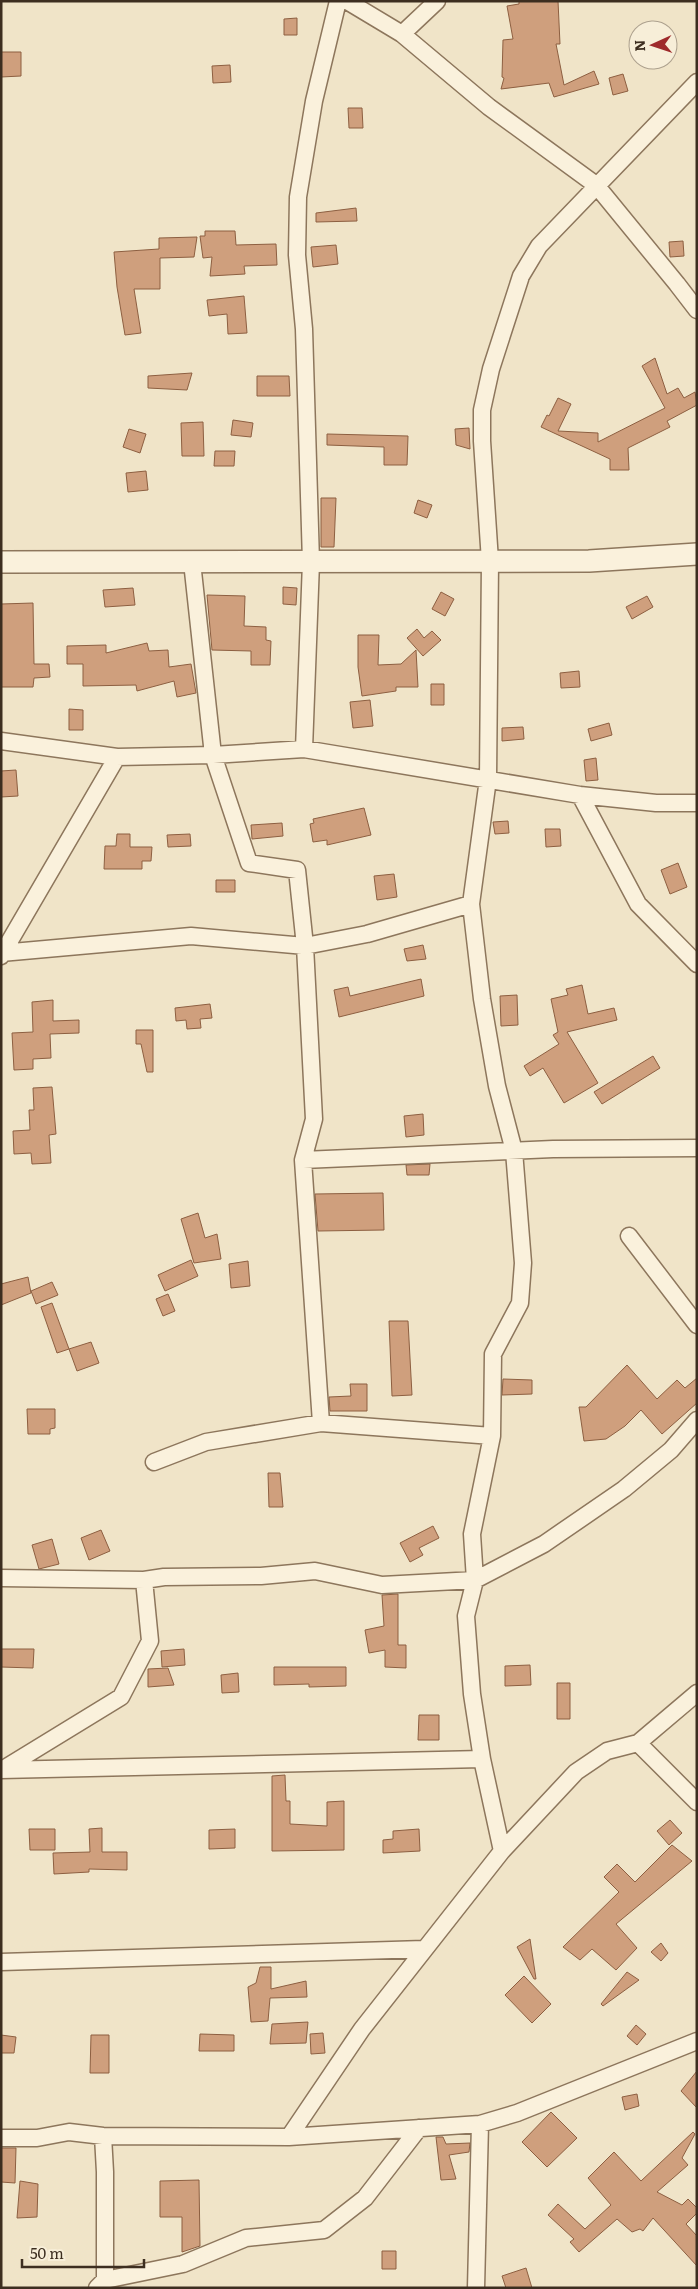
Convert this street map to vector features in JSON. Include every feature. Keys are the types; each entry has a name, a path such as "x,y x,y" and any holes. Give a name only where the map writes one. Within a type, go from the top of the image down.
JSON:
{"street":[{"path":"304,749 311,562 304,329 297,255 298,197 314,101 338,1"},
{"path":"347,1 402,34 489,108 596,186 678,284 697,310"},
{"path":"402,34 437,1"},
{"path":"502,1851 482,1759 472,1694 466,1616 475,1580 472,1534 492,1436 493,1354 520,1303 523,1263 514,1151 497,1086 485,1018 471,904 488,779 490,561 482,441 482,410 492,369 521,276 539,246 697,82"},
{"path":"1,562 589,561 697,554"},
{"path":"192,562 213,755 248,863 297,870 304,946 314,1119 303,1160 321,1423"},
{"path":"1,741 117,757 213,755 304,749 580,795 656,803 697,803"},
{"path":"2,954 117,757"},
{"path":"580,795 638,904 697,964"},
{"path":"2,954 191,936 304,946 368,934 471,904"},
{"path":"303,1160 638,1147 697,1148"},
{"path":"630,1236 697,1325"},
{"path":"1,1578 144,1580 261,1576 315,1571 382,1585 475,1580 544,1544 624,1489 671,1450 697,1420"},
{"path":"154,1462 206,1442 321,1423 492,1436"},
{"path":"2,1770 121,1697 150,1641 144,1580"},
{"path":"289,2137 362,2028 502,1851 576,1772 607,1751 638,1743 697,1693"},
{"path":"638,1743 697,1802"},
{"path":"2,1770 482,1759"},
{"path":"1,1962 424,1950"},
{"path":"1,2138 37,2138 69,2132 103,2136 289,2137 480,2124 518,2113 697,2041"},
{"path":"476,2288 480,2124"},
{"path":"103,2136 105,2172 101,2284 183,2264 246,2238 324,2230 365,2198 419,2128"}],"building":[{"path":"519,1 558,1 560,44 556,44 564,85 594,71 599,84 554,97 549,83 501,89 504,78 502,77 503,40 513,39 507,6 519,4"},
{"path":"297,18 297,35 284,35 284,19"},
{"path":"1,52 21,52 21,76 1,77"},
{"path":"230,65 231,82 213,83 212,66"},
{"path":"623,74 628,91 613,95 609,78"},
{"path":"348,108 362,108 363,128 349,128"},
{"path":"356,208 357,221 316,222 316,213"},
{"path":"205,231 235,231 236,245 276,244 277,265 244,266 245,274 210,276 212,257 203,258 200,236 205,236"},
{"path":"197,237 194,257 160,258 160,289 134,289 141,333 125,335 117,287 114,252 159,249 159,238"},
{"path":"683,241 684,256 670,257 669,242"},
{"path":"336,245 338,264 313,267 311,247"},
{"path":"244,296 247,333 228,334 227,314 209,316 207,300"},
{"path":"655,358 667,394 678,388 684,398 695,392 697,405 667,421 670,427 628,448 629,470 610,470 610,459 541,427 558,398 571,404 558,431 598,433 598,442 665,408 642,366"},
{"path":"192,373 187,390 148,388 148,376"},
{"path":"257,376 289,376 290,396 257,396"},
{"path":"233,420 253,423 251,437 231,435"},
{"path":"203,422 204,456 182,456 181,423"},
{"path":"469,428 470,449 456,445 455,429"},
{"path":"129,429 146,434 140,453 123,447"},
{"path":"327,434 408,436 407,465 384,465 384,447 327,445"},
{"path":"215,451 235,451 234,466 214,466"},
{"path":"146,471 148,490 128,492 126,473"},
{"path":"321,498 336,498 334,547 321,547"},
{"path":"418,500 432,505 427,518 414,513"},
{"path":"283,587 297,588 296,605 283,604"},
{"path":"133,588 135,605 105,607 103,590"},
{"path":"441,592 454,599 445,616 432,609"},
{"path":"207,595 245,596 244,626 266,627 266,640 271,641 270,665 251,665 251,651 212,650"},
{"path":"647,596 653,607 632,619 626,607"},
{"path":"33,603 34,664 49,664 50,677 34,678 33,687 1,687 1,604"},
{"path":"417,629 424,638 432,631 441,640 423,656 407,638"},
{"path":"358,635 379,635 378,665 401,664 416,650 418,687 396,687 396,691 362,696 358,667"},
{"path":"147,643 149,651 168,650 169,667 191,664 196,693 177,697 174,681 137,691 136,685 83,686 83,664 67,664 67,646 106,645 106,653"},
{"path":"579,671 580,687 561,688 560,673"},
{"path":"431,684 444,684 444,705 431,705"},
{"path":"370,700 373,726 353,728 350,702"},
{"path":"69,709 83,710 83,730 69,730"},
{"path":"609,723 612,735 591,741 588,729"},
{"path":"523,727 524,739 502,741 502,728"},
{"path":"596,758 598,780 586,781 584,760"},
{"path":"16,770 18,796 1,797 1,771"},
{"path":"364,808 371,835 327,845 327,840 313,842 310,824 314,823 313,819"},
{"path":"508,821 509,833 495,834 493,822"},
{"path":"282,823 283,836 252,839 251,825"},
{"path":"545,829 560,829 561,846 546,847"},
{"path":"117,834 130,834 130,847 152,847 151,861 142,861 142,869 104,869 105,846 116,846"},
{"path":"190,834 191,846 168,847 167,835"},
{"path":"678,863 687,887 670,894 661,870"},
{"path":"394,874 397,897 377,900 374,876"},
{"path":"216,880 235,880 235,892 216,892"},
{"path":"423,945 426,959 407,961 404,949"},
{"path":"421,979 424,996 339,1017 334,990 348,987 350,996"},
{"path":"582,985 588,1014 614,1008 617,1020 567,1032 598,1083 564,1103 543,1068 530,1076 524,1066 559,1044 553,1035 558,1032 551,999 568,995 566,989"},
{"path":"517,995 518,1025 501,1026 500,996"},
{"path":"53,1000 53,1021 79,1020 79,1033 50,1034 51,1058 33,1059 33,1069 14,1070 12,1033 33,1032 32,1002"},
{"path":"210,1004 212,1018 200,1019 201,1028 187,1029 186,1020 176,1021 175,1008"},
{"path":"136,1030 153,1030 153,1072 147,1072 141,1044 136,1044"},
{"path":"653,1056 660,1068 602,1104 594,1092"},
{"path":"52,1087 56,1134 49,1135 51,1163 32,1164 31,1153 14,1154 13,1131 30,1130 29,1110 34,1110 33,1088"},
{"path":"423,1114 424,1135 406,1137 404,1116"},
{"path":"430,1164 429,1175 407,1175 406,1165"},
{"path":"383,1193 384,1230 318,1231 315,1194"},
{"path":"198,1213 205,1238 217,1234 221,1259 194,1263 181,1219"},
{"path":"191,1260 198,1276 165,1291 158,1275"},
{"path":"248,1261 250,1286 231,1288 229,1264"},
{"path":"28,1277 31,1293 1,1305 1,1284"},
{"path":"52,1282 58,1295 36,1304 31,1291"},
{"path":"168,1294 175,1311 163,1316 156,1299"},
{"path":"52,1303 69,1349 57,1353 41,1307"},
{"path":"389,1321 408,1321 412,1395 392,1396"},
{"path":"91,1342 99,1363 77,1371 69,1349"},
{"path":"627,1365 657,1399 677,1380 685,1388 697,1378 697,1403 662,1434 641,1410 625,1426 606,1439 584,1441 579,1407 586,1407"},
{"path":"503,1379 532,1380 532,1394 502,1395"},
{"path":"350,1384 367,1384 367,1411 330,1411 329,1397 351,1396"},
{"path":"27,1409 55,1409 55,1428 50,1429 50,1434 28,1434"},
{"path":"268,1473 280,1473 283,1507 269,1507"},
{"path":"433,1526 439,1538 419,1548 423,1555 410,1562 400,1543"},
{"path":"101,1530 110,1551 89,1560 81,1538"},
{"path":"52,1539 59,1564 39,1569 32,1545"},
{"path":"398,1594 398,1645 406,1645 406,1668 385,1667 385,1650 369,1653 365,1630 384,1626 382,1595"},
{"path":"1,1649 34,1649 33,1668 1,1667"},
{"path":"184,1649 185,1665 162,1667 161,1651"},
{"path":"530,1665 531,1685 505,1686 505,1666"},
{"path":"274,1667 346,1667 346,1686 309,1687 309,1684 274,1685"},
{"path":"168,1668 174,1685 148,1687 148,1669"},
{"path":"238,1673 239,1692 222,1693 221,1675"},
{"path":"557,1683 570,1683 570,1719 557,1719"},
{"path":"419,1715 439,1715 439,1740 418,1740"},
{"path":"285,1775 286,1801 290,1801 290,1824 327,1826 327,1802 344,1801 344,1850 272,1851 272,1776"},
{"path":"670,1820 682,1833 669,1845 657,1831"},
{"path":"102,1828 102,1852 127,1852 127,1870 89,1869 89,1872 54,1874 53,1853 90,1852 89,1829"},
{"path":"29,1829 55,1829 55,1850 30,1850"},
{"path":"235,1829 235,1848 209,1849 209,1830"},
{"path":"419,1829 420,1851 383,1853 383,1840 393,1839 393,1831"},
{"path":"672,1845 692,1861 616,1924 637,1948 616,1970 592,1949 580,1960 563,1947 619,1892 604,1877 617,1864 635,1882"},
{"path":"530,1939 536,1979 534,1979 517,1947"},
{"path":"661,1943 668,1953 661,1961 651,1952"},
{"path":"260,1967 271,1967 271,1989 306,1981 307,1997 270,1998 268,2021 251,2022 248,1987 256,1983"},
{"path":"627,1972 639,1980 603,2006 601,2004"},
{"path":"524,1976 551,2004 532,2023 505,1995"},
{"path":"308,2022 306,2043 270,2044 272,2024"},
{"path":"636,2025 646,2034 637,2045 627,2036"},
{"path":"323,2033 325,2053 311,2054 310,2034"},
{"path":"200,2034 234,2035 234,2051 199,2051"},
{"path":"1,2035 16,2037 14,2053 1,2053"},
{"path":"91,2035 109,2035 109,2073 90,2073"},
{"path":"697,2071 697,2108 681,2091"},
{"path":"637,2094 639,2106 625,2110 622,2097"},
{"path":"551,2112 577,2138 547,2167 522,2142"},
{"path":"693,2132 695,2134 682,2158 688,2165 657,2192 682,2205 688,2199 697,2208 697,2213 686,2224 697,2236 697,2266 653,2218 643,2231 640,2229 632,2232 617,2219 579,2252 570,2242 574,2239 548,2215 558,2204 585,2229 611,2205 588,2178 614,2152 641,2181"},
{"path":"436,2137 443,2137 446,2144 470,2143 469,2152 449,2155 456,2179 441,2180"},
{"path":"1,2148 16,2148 15,2183 1,2182"},
{"path":"199,2180 200,2246 182,2252 182,2217 160,2217 160,2181"},
{"path":"20,2181 38,2184 37,2217 17,2218"},
{"path":"382,2251 396,2251 396,2269 382,2269"},
{"path":"526,2268 532,2288 506,2288 502,2276"}]}
